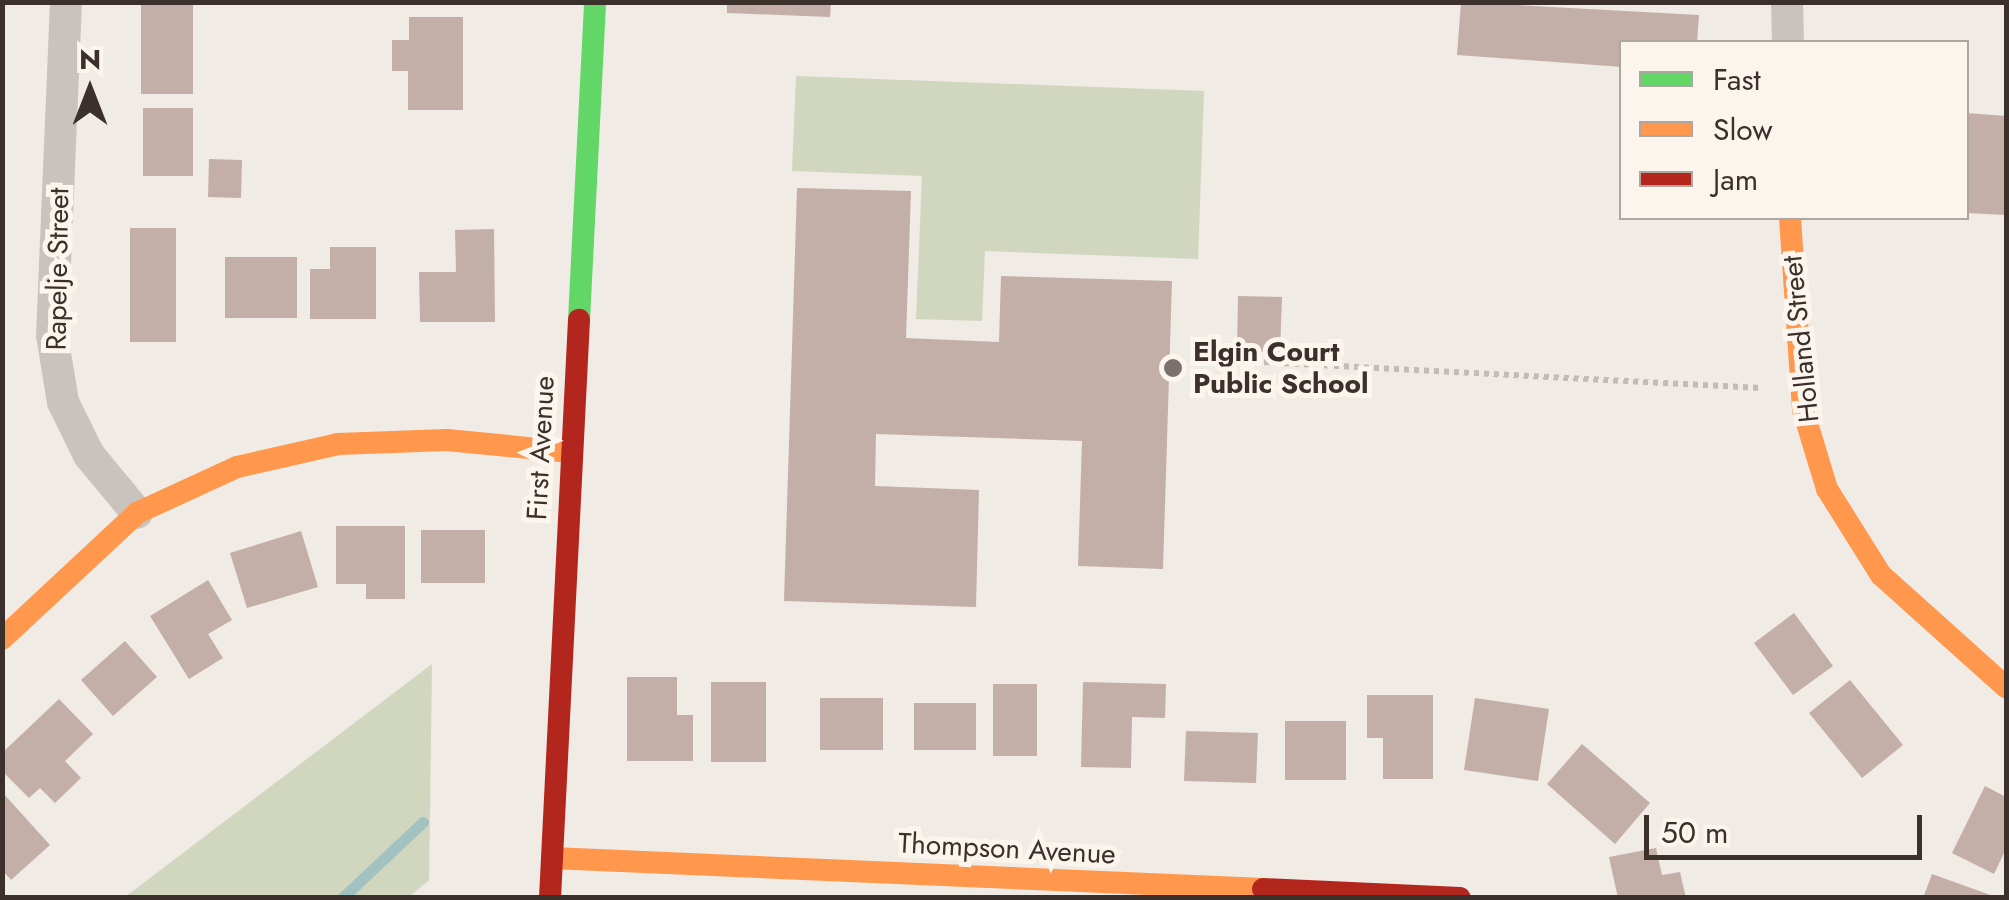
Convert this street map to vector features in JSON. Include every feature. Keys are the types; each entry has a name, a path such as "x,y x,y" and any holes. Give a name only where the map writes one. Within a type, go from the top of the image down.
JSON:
{"street":[{"name":"Rapelje Street","path":"66,2 52,336 63,402 90,455 137,512"},
{"name":"First Avenue","path":"550,898 595,2"},
{"path":"1787,2 1788,40"},
{"name":"Holland Street","path":"1790,220 1803,410 1827,488 1881,575 2006,687"},
{"path":"2,639 137,512 237,467 338,444 446,440 570,452"},
{"name":"Thompson Avenue","path":"552,858 1460,898"}],"path":[{"path":"1204,360 1762,388"}],"green space":[{"path":"796,76 1204,91 1198,259 985,251 982,321 916,319 922,176 792,171"},
{"path":"432,664 429,880 409,897 125,897"}],"building":[{"path":"141,2 193,2 193,94 141,94"},
{"path":"727,2 831,2 830,17 727,13"},
{"path":"1461,2 1699,15 1697,40 1619,40 1619,67 1457,55"},
{"path":"409,17 463,17 463,110 408,110 408,71 392,71 392,40 409,40"},
{"path":"143,108 193,108 193,176 143,176"},
{"path":"1969,113 2006,116 2006,215 1969,213"},
{"path":"209,159 242,160 241,198 208,197"},
{"path":"797,188 911,191 906,338 999,342 1001,276 1172,281 1163,569 1078,566 1082,441 876,434 875,486 979,490 976,607 784,601"},
{"path":"130,228 176,228 176,342 130,342"},
{"path":"494,229 495,322 420,322 419,272 456,272 455,230"},
{"path":"330,247 376,247 376,319 310,319 310,269 330,269"},
{"path":"225,257 297,257 297,318 225,318"},
{"path":"1238,296 1282,297 1280,353 1237,351"},
{"path":"336,526 405,526 405,599 366,599 366,584 336,584"},
{"path":"421,530 485,530 485,583 421,583"},
{"path":"301,531 318,587 247,608 230,553"},
{"path":"208,580 232,620 208,634 223,658 189,679 150,616"},
{"path":"1794,613 1833,666 1793,695 1754,643"},
{"path":"125,641 157,677 113,716 81,680"},
{"path":"627,677 677,677 677,715 693,715 693,761 627,761"},
{"path":"1850,680 1903,745 1862,778 1809,713"},
{"path":"711,682 766,682 766,762 711,762"},
{"path":"1083,682 1166,684 1165,718 1132,717 1131,768 1081,767"},
{"path":"993,684 1037,684 1037,756 993,756"},
{"path":"1367,695 1433,695 1433,779 1383,779 1383,738 1367,738"},
{"path":"820,698 883,698 883,750 820,750"},
{"path":"1475,698 1549,709 1538,781 1464,770"},
{"path":"59,699 93,734 65,761 81,778 55,803 40,788 29,798 2,771 2,753"},
{"path":"914,703 976,703 976,750 914,750"},
{"path":"1285,721 1346,721 1346,780 1285,780"},
{"path":"1186,731 1258,733 1256,783 1184,781"},
{"path":"1582,744 1650,803 1615,844 1547,784"},
{"path":"1985,786 2006,797 2006,849 1994,874 1952,853"},
{"path":"2,792 50,845 11,880 2,870"},
{"path":"1656,848 1662,875 1680,872 1686,898 1618,898 1609,857"},
{"path":"1932,874 1996,897 1996,898 1923,898"}],"waterway":[{"path":"342,898 423,822"}],"traffic: fast":[{"path":"579,320 595,2"}],"traffic: slow":[{"path":"1790,220 1803,410 1827,489 1881,575 2006,687"},
{"path":"2,639 137,513 237,467 338,444 447,440 570,452"},
{"path":"552,858 1263,889"}],"traffic: jam":[{"path":"550,898 579,320"},
{"path":"1263,889 1460,898"}],"place":[{"name":"Elgin Court Public School","path":"1173,368"}]}
